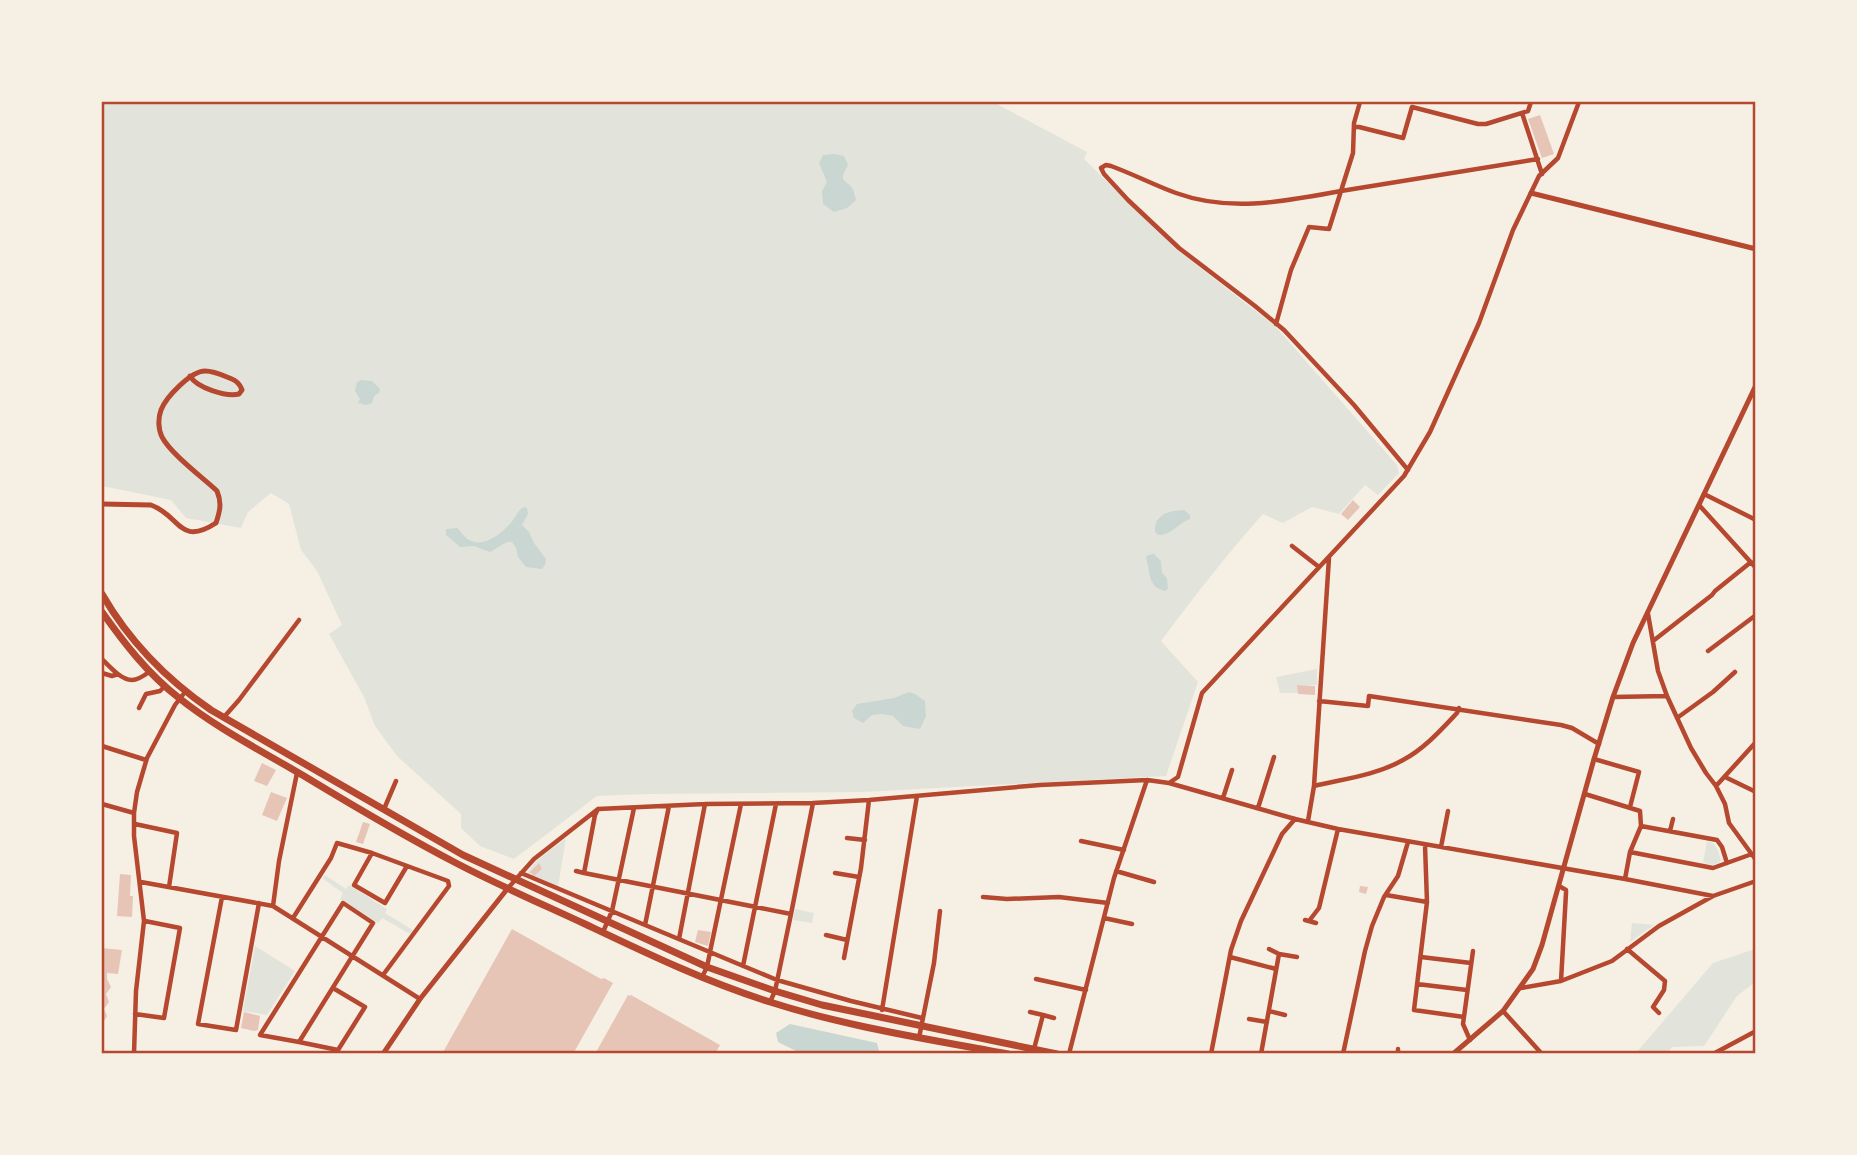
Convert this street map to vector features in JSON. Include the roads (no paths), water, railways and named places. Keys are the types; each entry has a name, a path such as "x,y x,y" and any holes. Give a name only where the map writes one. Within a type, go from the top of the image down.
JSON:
{"main road":[{"path":"102,594 141,649 185,692 223,718 463,855 707,967 775,991 822,1005 881,1018 921,1022 1057,1054"},
{"path":"102,612 150,672 179,699 218,726 455,863 702,978 770,1002 816,1016 1008,1054"}],"street":[{"path":"1276,324 1291,270 1309,227 1329,229 1353,153 1354,127 1360,102"},
{"path":"1354,127 1403,138 1412,107 1486,124 1528,111 1531,102"},
{"path":"1169,783 1178,777 1202,693 1408,470 1430,432 1479,323 1513,230 1539,176 1558,158 1579,102"},
{"path":"1522,113 1542,174"},
{"path":"1408,470 1354,405 1276,324 1179,248 1128,200 1101,168 1111,166 1177,194 1205,201 1268,204 1538,159"},
{"path":"1531,193 1755,249"},
{"path":"102,504 151,505 185,531 193,533 216,523 220,511 217,491 171,449 159,429 159,417 162,407 178,387 190,376 205,371 236,381 242,390 239,394 228,395 200,386 190,376"},
{"path":"1453,1054 1503,1012 1533,969 1613,697 1633,643 1755,385"},
{"path":"1704,494 1755,520"},
{"path":"1699,505 1755,568"},
{"path":"1292,546 1320,567"},
{"path":"1308,821 1314,786 1329,557"},
{"path":"1653,641 1751,562"},
{"path":"1630,852 1713,868 1754,857 1729,823 1725,804 1691,748 1667,696 1658,671 1647,612"},
{"path":"1708,651 1754,614"},
{"path":"223,718 240,700 299,620"},
{"path":"102,659 119,674 131,680 150,672"},
{"path":"102,673 112,676 119,674"},
{"path":"1677,718 1731,673"},
{"path":"139,708 146,694 165,687"},
{"path":"134,1053 144,921 134,836 134,813 146,761 185,692"},
{"path":"1319,701 1368,706 1369,696 1459,708 1561,725 1572,728 1599,744"},
{"path":"1613,697 1667,696"},
{"path":"1314,786 1374,771 1404,760 1431,739 1459,708"},
{"path":"1716,786 1755,742"},
{"path":"102,746 146,761"},
{"path":"1258,808 1274,757"},
{"path":"1594,759 1639,772 1630,807"},
{"path":"1265,765 1271,767"},
{"path":"1223,798 1232,770"},
{"path":"273,906 279,861 298,772"},
{"path":"1725,777 1755,792"},
{"path":"1069,1054 1116,870 1147,780"},
{"path":"383,1054 421,999 521,873 534,859 598,809 813,803 1040,785 1147,780 1169,783 1338,829 1713,896"},
{"path":"383,810 396,781"},
{"path":"1585,794 1640,811 1642,826 1630,852 1625,879"},
{"path":"881,1018 917,796"},
{"path":"844,958 865,840 869,800"},
{"path":"770,1002 775,991 813,803"},
{"path":"102,804 134,813"},
{"path":"679,939 705,804"},
{"path":"702,978 707,967 741,804"},
{"path":"743,966 776,804"},
{"path":"645,925 669,806"},
{"path":"603,933 612,911 634,808"},
{"path":"584,873 598,809"},
{"path":"1441,847 1445,814"},
{"path":"1211,1054 1230,950 1282,834 1295,819"},
{"path":"1670,831 1673,819"},
{"path":"135,824 177,833 169,887"},
{"path":"1642,826 1717,840 1727,863"},
{"path":"1316,923 1307,921 1319,908 1338,829"},
{"path":"847,838 865,840"},
{"path":"1343,1054 1365,951 1386,895 1398,876 1408,842"},
{"path":"293,918 326,867 337,843 448,881 449,886 383,975"},
{"path":"1082,843 1124,850"},
{"path":"1425,845 1427,902 1413,1010 1464,1017"},
{"path":"372,853 354,885 385,903 407,866"},
{"path":"1116,870 1147,883 1154,882"},
{"path":"576,871 791,914"},
{"path":"521,873 777,980 921,1022"},
{"path":"835,873 859,877"},
{"path":"1521,988 1561,981 1612,961 1659,926 1713,896 1755,881"},
{"path":"141,882 273,906 421,999"},
{"path":"1559,886 1566,890 1561,981"},
{"path":"1386,895 1427,902"},
{"path":"222,897 198,1024 236,1030 260,904"},
{"path":"983,897 992,901 1059,897 1108,902"},
{"path":"299,1042 373,923 342,903 260,1035 338,1050 365,1007 333,988"},
{"path":"919,1038 934,963 940,911"},
{"path":"1104,918 1132,924"},
{"path":"932,919 939,920"},
{"path":"135,1014 164,1018 180,928 144,921"},
{"path":"826,935 847,940"},
{"path":"1269,949 1297,957"},
{"path":"1627,949 1665,981 1664,990 1653,1007 1659,1013"},
{"path":"1469,1040 1463,1027 1473,951"},
{"path":"1261,1054 1279,954"},
{"path":"1230,957 1276,969"},
{"path":"1421,957 1471,963"},
{"path":"1036,979 1086,990"},
{"path":"1417,984 1467,990"},
{"path":"1030,1012 1054,1018"},
{"path":"1269,1012 1285,1015"},
{"path":"1503,1012 1542,1054"},
{"path":"1034,1049 1043,1015"},
{"path":"1249,1019 1267,1022"},
{"path":"1713,1054 1755,1031"}],"lane":[{"path":"115,1054 134,1053"}]}
